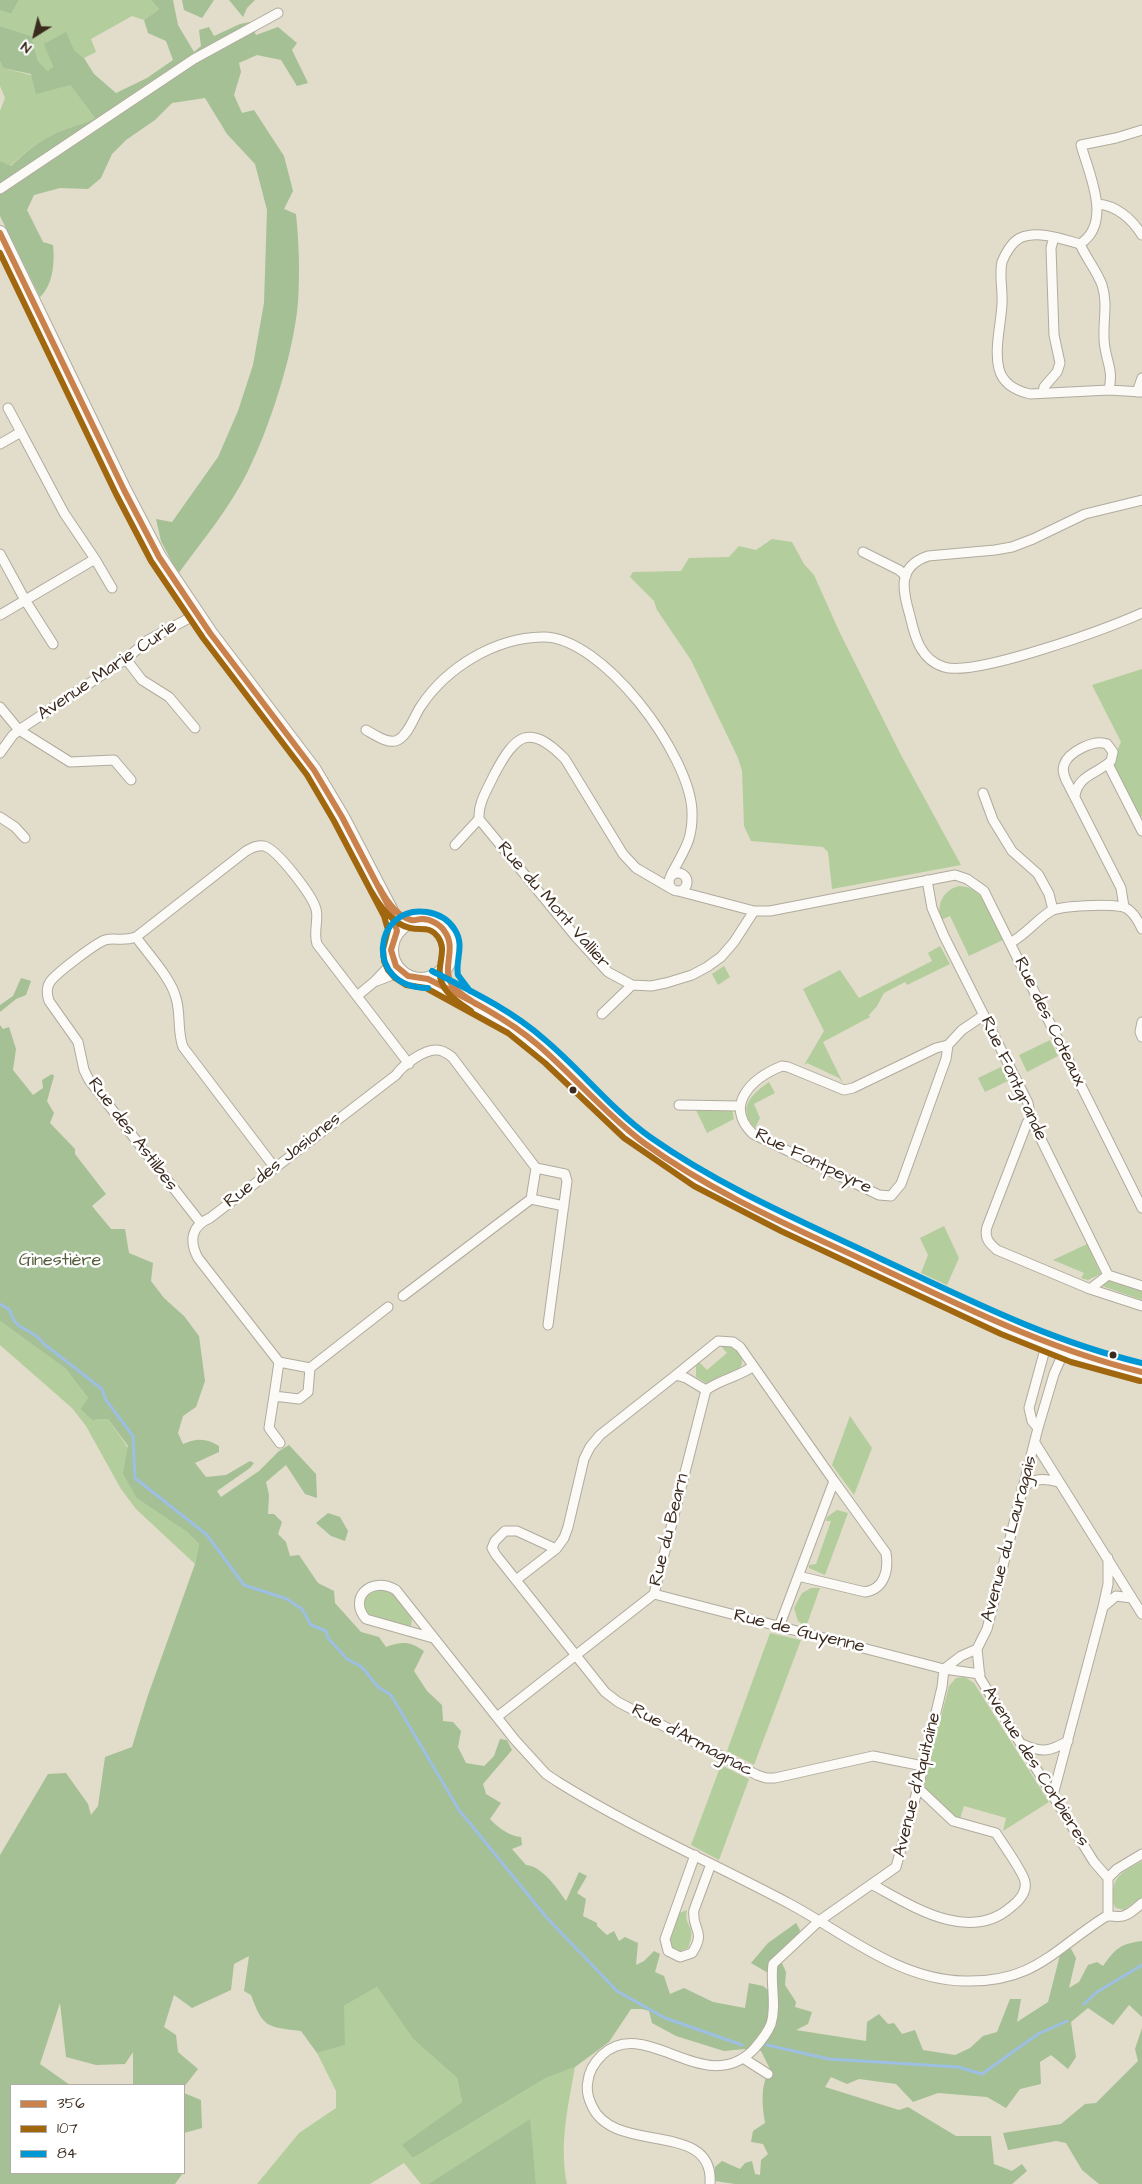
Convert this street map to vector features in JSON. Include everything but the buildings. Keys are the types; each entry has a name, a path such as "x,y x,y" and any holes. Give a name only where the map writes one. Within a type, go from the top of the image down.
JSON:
{"main road":[{"path":"0,233 124,490 159,557 197,614 314,770 342,817 392,913 397,931"},
{"path":"380,890 398,911 413,920"},
{"path":"428,979 436,976 447,965 451,956 451,945 448,936 442,928 433,922 423,919 413,920 404,924 397,931 391,946 397,967 408,977 428,979 524,1033 624,1127 693,1176 763,1212 972,1311 1065,1349 1138,1369"},
{"path":"447,965 450,981 463,998"}],"street":[{"path":"0,189 194,59 278,12"},
{"path":"1142,130 1116,138 1081,145 1097,204 1095,227 1086,240 1080,244 1034,235 1020,238 1005,254 1002,264 1002,302 998,348 999,369 1011,386 1020,392 1030,394 1109,390 1140,392 1142,378"},
{"path":"1097,204 1109,205 1119,211 1137,226 1142,235"},
{"path":"1043,392 1044,387 1056,372 1060,363 1054,335 1053,318 1051,248 1054,238"},
{"path":"1080,244 1102,284 1105,348 1111,370 1109,390"},
{"path":"8,408 64,513 112,588"},
{"path":"0,444 21,432"},
{"path":"1142,500 1079,516 1033,539 1012,547 928,556 918,560 910,567 906,576 904,592 915,640 925,655 945,668 972,668 1032,652 1142,613"},
{"path":"863,552 899,570 906,576"},
{"path":"0,554 25,600 53,644"},
{"path":"0,615 95,559"},
{"name":"Avenue Marie Curie","path":"0,753 13,734 126,659 148,640 197,614"},
{"path":"366,730 388,741 396,742 403,736 434,689 450,673 468,660 502,644 520,639 554,637 588,654 626,687 661,732 679,766 692,810 690,837 687,848 686,886 672,888 636,868 623,854 565,759 544,740 533,737 522,738 513,743 506,752 482,799 479,819 455,844"},
{"path":"126,659 142,680 169,697 195,728"},
{"name":"Avenue Marie Curie","path":"0,707 19,730"},
{"path":"19,730 70,762 114,760 131,780"},
{"path":"1075,796 1076,787 1082,780 1111,761 1111,748 1103,742 1092,744 1069,757 1064,764 1063,771 1075,796 1121,888 1124,907"},
{"path":"1108,764 1142,831"},
{"path":"983,793 993,820 1012,851 1038,874 1049,894 1053,910"},
{"path":"0,817 15,827 25,838"},
{"name":"Rue du Mont Vallier","path":"479,819 576,937 608,972 632,984 651,986 666,983 692,975 707,967 721,957 734,942 754,911"},
{"path":"275,1168 183,1047 179,1036 177,999 172,987 136,937 246,851 254,846 265,846 275,852 313,900 317,912 314,935 317,944 409,1064"},
{"path":"672,888 668,880 687,848"},
{"path":"671,875 680,873 702,897"},
{"name":"Rue des Coteaux","path":"672,888 754,911 770,911 955,875 976,884 984,892 1142,1208"},
{"name":"Rue Fontgrande","path":"927,880 932,908 1028,1103 1031,1119 1108,1275"},
{"path":"1010,943 1022,937 1053,910 1124,907 1137,918 1142,929"},
{"name":"Rue des Astilbes","path":"136,937 126,941 107,939 95,944 55,976 50,982 47,994 49,1001 78,1042 84,1070 90,1080 200,1222"},
{"path":"357,996 397,967"},
{"path":"602,1014 632,984"},
{"path":"679,1105 740,1106 744,1094 750,1086 782,1066 844,1090 936,1048 948,1045 962,1030 984,1015"},
{"path":"1142,1022 1140,1032 1142,1037"},
{"name":"Rue Fontpeyre","path":"740,1106 742,1121 752,1134 879,1194 891,1196 901,1184 946,1059 948,1045"},
{"name":"Rue des Jasiones","path":"200,1222 210,1218 409,1064 430,1051 445,1052 459,1065 536,1168"},
{"path":"1031,1119 1027,1123 985,1233 990,1245 997,1250 1090,1289 1142,1306"},
{"path":"403,1296 531,1200 536,1168 565,1174 568,1181 548,1325"},
{"path":"531,1200 564,1206"},
{"path":"200,1222 192,1243 198,1258 278,1362 310,1368"},
{"path":"1090,1289 1108,1275 1142,1286"},
{"path":"274,1396 299,1399 308,1392 310,1368 388,1307"},
{"path":"516,1580 556,1549 564,1538 584,1460 590,1447 600,1435 718,1341 733,1342 740,1347 752,1367 886,1553 885,1576 880,1586 874,1590 865,1592 798,1576"},
{"path":"1038,1428 1032,1421 1029,1408 1047,1342"},
{"name":"Avenue du Lauragais","path":"977,1649 987,1629 1038,1428 1054,1374 1065,1349"},
{"path":"278,1362 269,1428 280,1443"},
{"path":"676,1375 686,1378 706,1390 722,1380 742,1374 752,1367"},
{"name":"Rue du Bearn","path":"497,1717 654,1594 706,1390"},
{"path":"1035,1443 1142,1614"},
{"path":"1022,1488 1031,1481 1043,1478 1058,1482"},
{"path":"779,1627 834,1481"},
{"name":"Rue d'Armagnac","path":"556,1549 517,1531 505,1531 495,1541 492,1548 576,1657 605,1692 618,1702 766,1778 873,1756 923,1766"},
{"path":"1052,1795 1103,1607 1108,1584 1108,1558"},
{"path":"435,1640 366,1619 360,1610 361,1597 376,1584 389,1586 396,1590 534,1762 558,1782 819,1921 874,1953 920,1974 948,1980 982,1981 1005,1978 1037,1966 1108,1916 1123,1916 1142,1903"},
{"name":"Rue de Guyenne","path":"654,1594 944,1669 980,1674"},
{"path":"1103,1607 1116,1596 1132,1598"},
{"path":"944,1669 961,1656 977,1649"},
{"name":"Avenue des Corbieres","path":"977,1649 980,1678 1094,1862 1108,1878"},
{"name":"Avenue d'Aquitaine","path":"743,2058 761,2041 771,2024 773,2010 772,1964 819,1921 873,1885 896,1867 918,1788 942,1687 944,1669"},
{"path":"1021,1743 1037,1750 1052,1750 1068,1741"},
{"path":"873,1885 939,1918 971,1922 1000,1916 1021,1898 1025,1890 1025,1880 996,1833 953,1821 918,1788"},
{"path":"1108,1916 1108,1878 1117,1869 1142,1854"},
{"path":"695,1855 665,1939 668,1951 680,1957 692,1953 699,1937 699,1931 693,1918 694,1910 711,1864"},
{"path":"710,2184 707,2164 700,2154 690,2147 628,2134 605,2124 593,2109 587,2092 590,2070 605,2053 624,2044 646,2045 714,2067 726,2065 743,2058 768,2074"}],"green space":[{"path":"0,0 19,0 11,14 0,10"},
{"path":"19,0 151,0 159,9 144,20 132,16 91,39 96,52 84,58 74,50 45,44 53,68 48,71 38,61 31,36 0,26 0,10 11,14"},
{"path":"151,0 173,0 178,25 194,52 201,46 199,30 209,27 214,36 240,24 250,22 256,35 278,27 297,43 292,50 308,83 297,86 281,60 257,55 239,63 241,72 234,95 242,113 254,110 284,156 293,191 284,209 296,214 299,280 296,322 280,389 256,454 232,499 178,574 161,541 156,519 172,522 218,457 238,411 253,365 264,303 267,210 255,164 227,134 205,98 172,103 155,120 126,140 112,154 101,178 88,189 60,188 34,195 27,210 43,242 53,245 54,252 50,280 40,297 0,216 0,161 11,166 43,140 95,118 70,85 36,94 31,74 3,68 0,61 0,26 31,36 38,61 48,71 53,67 44,44 66,32 74,50 84,58 94,74 116,93 147,78 173,60 166,41 148,33 144,20 159,9"},
{"path":"182,0 214,0 202,18 184,10"},
{"path":"229,0 255,0 247,8 243,17"},
{"path":"0,61 3,68 70,85 95,118 43,140 10,166 0,161 0,111 5,98 0,86"},
{"path":"772,539 792,542 804,564 814,575 839,631 901,755 961,865 832,889 828,852 823,847 751,841 744,826 742,771 738,758 691,660 657,610 654,601 630,577 633,572 681,571 689,558 729,557 739,546 756,550"},
{"path":"1142,669 1142,816 1140,817 1111,764 1121,742 1092,685"},
{"path":"959,886 976,892 982,898 992,914 1003,940 969,956 950,916 941,920 939,909 945,895 953,888"},
{"path":"940,946 950,964 907,985 905,982 884,993 877,1006 869,1015 870,1017 823,1042 843,1083 839,1078 807,1063 804,1065 824,1031 803,989 840,970 859,998 932,961 928,953"},
{"path":"724,966 730,977 718,985 712,974"},
{"path":"21,978 31,981 26,995 16,999 0,1012 0,1005 13,996"},
{"name":"Ginestière","path":"0,1025 3,1029 9,1027 16,1049 13,1070 33,1095 43,1088 42,1080 52,1074 54,1076 47,1101 54,1113 50,1123 75,1149 75,1154 106,1194 92,1206 111,1229 125,1229 129,1253 153,1263 151,1281 164,1298 184,1316 199,1336 205,1381 196,1407 183,1416 178,1433 183,1444 197,1440 206,1440 219,1446 219,1452 195,1463 206,1477 226,1475 250,1461 254,1463 250,1468 217,1491 221,1497 259,1471 279,1451 289,1445 316,1474 317,1498 305,1494 286,1465 266,1482 269,1495 268,1514 274,1514 282,1522 278,1534 286,1542 290,1556 299,1555 318,1583 334,1591 335,1603 361,1632 379,1637 386,1647 406,1643 424,1651 414,1671 427,1691 442,1705 443,1721 453,1722 461,1731 458,1747 466,1763 484,1766 494,1756 500,1739 507,1740 512,1750 483,1784 486,1794 501,1803 490,1819 504,1831 521,1837 522,1845 512,1849 526,1865 538,1869 549,1878 566,1901 579,1872 587,1876 577,1893 586,1899 583,1916 597,1923 597,1926 607,1935 614,1931 619,1941 625,1937 638,1943 636,1965 644,1961 654,1951 660,1954 655,1972 664,1976 670,1994 684,1988 713,2002 745,2008 749,1983 763,1986 778,1998 775,1977 751,1963 768,1943 796,1923 800,1930 796,1945 780,1959 786,1972 785,1985 796,2002 795,2007 812,2012 808,2024 796,2030 866,2041 867,2022 879,2014 888,2024 894,2023 902,2034 915,2030 923,2050 955,2055 970,2048 983,2036 997,2032 1010,1999 1021,1999 1017,2022 1048,2002 1060,1955 1070,1947 1076,1958 1069,1988 1079,1982 1088,1965 1097,1962 1103,1966 1111,1955 1123,1945 1142,1941 1142,2017 1129,2005 1113,2025 1088,2008 1071,2022 1076,2057 1068,2069 1051,2055 1040,2062 1041,2084 1020,2089 1006,2108 987,2097 938,2093 913,2102 896,2084 859,2079 847,2084 831,2077 825,2087 899,2110 908,2107 956,2136 991,2136 994,2164 1012,2171 1022,2164 1027,2171 1012,2184 735,2184 715,2181 715,2167 722,2161 740,2169 745,2163 752,2161 755,2174 760,2175 761,2160 768,2154 763,2144 751,2142 753,2131 765,2123 763,2089 770,2069 761,2051 745,2049 724,2051 676,2036 652,2023 649,2011 631,2009 609,2042 575,2067 546,2078 413,2158 402,2145 462,2102 457,2078 413,2039 377,1987 344,2006 345,2045 317,2053 301,2031 273,2027 263,2020 251,1995 244,1991 249,1956 234,1964 231,1990 192,2008 174,1995 164,2027 176,2035 178,2052 198,2069 185,2086 185,2084 133,2084 133,2052 125,2064 96,2065 66,2057 60,2003 40,2064 69,2084 10,2084 10,2174 182,2174 175,2184 0,2184 0,1855 48,1774 66,1773 88,1804 91,1815 98,1806 105,1757 132,1747 147,1698 195,1564 199,1544 186,1531 137,1498 123,1474 128,1446 108,1419 92,1420 80,1409 88,1398 66,1369 0,1321"},
{"path":"1050,1040 1058,1056 1027,1072 1019,1055"},
{"path":"1001,1067 1008,1081 985,1092 978,1078"},
{"path":"769,1082 775,1093 754,1104 760,1118 755,1128 749,1121 747,1114 748,1102 757,1091"},
{"path":"732,1109 734,1119 707,1133 696,1110"},
{"path":"944,1226 959,1258 947,1285 921,1273 928,1255 920,1238"},
{"path":"1087,1244 1101,1274 1088,1280 1081,1278 1084,1273 1053,1260"},
{"path":"1111,1280 1142,1291 1142,1300 1102,1286"},
{"path":"0,1321 66,1369 88,1398 80,1409 92,1420 108,1419 186,1531 199,1544 195,1564 136,1509 121,1489 86,1426 72,1408 0,1345"},
{"path":"727,1345 734,1349 741,1358 742,1362 739,1369 706,1383 696,1377 696,1366 699,1362 707,1370 727,1353 721,1346"},
{"path":"850,1416 872,1448 854,1495 832,1465"},
{"path":"837,1510 848,1513 825,1575 809,1568 809,1565 816,1564 831,1521 826,1521 827,1517"},
{"path":"328,1513 340,1517 348,1531 345,1541 331,1536 316,1523"},
{"path":"380,1588 392,1593 412,1618 411,1626 369,1616 364,1603 371,1593"},
{"path":"811,1588 820,1588 806,1627 798,1621 794,1608 802,1593"},
{"path":"770,1633 801,1640 754,1765 727,1751"},
{"path":"965,1677 974,1683 1049,1802 1003,1831 1006,1818 964,1806 960,1819 953,1816 926,1789 924,1783 949,1686 956,1678"},
{"path":"721,1765 749,1779 719,1860 691,1845"},
{"path":"1142,1861 1142,1897 1124,1910 1116,1908 1113,1902 1115,1883 1121,1874"},
{"path":"687,1910 686,1916 692,1934 691,1940 688,1948 678,1952 672,1949 669,1938 679,1913"},
{"path":"377,1987 413,2039 457,2078 462,2102 403,2145 413,2158 546,2078 575,2067 564,2140 567,2184 536,2184 529,2120 428,2184 421,2184 404,2163 370,2184 257,2184 299,2133 336,2108 336,2091 317,2053 344,2045 344,2006"},
{"path":"1142,2028 1142,2184 1099,2184 1082,2170 1066,2143 1056,2141 1008,2150 1003,2133 1061,2124 1085,2104 1096,2103 1138,2061 1135,2049"},
{"path":"185,2093 201,2100 202,2128 185,2133"},
{"path":"530,2119 536,2184 428,2184"}],"waterway":[{"path":"0,1304 10,1310 16,1323 35,1335 102,1389 106,1400 133,1436 135,1478 207,1535 244,1585 287,1599 302,1609 311,1625 326,1631 328,1638 347,1659 362,1667 378,1687 391,1695 459,1810 547,1918 617,1991 665,2018 742,2045"},
{"path":"1084,2004 1097,1992 1142,1965"},
{"path":"767,2045 829,2059 958,2067 982,2074 1038,2034 1067,2021"}],"transit line":[{"name":"356","path":"0,233 124,490 159,557 210,633 314,770 342,817 392,913 397,931 391,950 396,966 408,976 428,979 457,993 512,1026 538,1045 616,1120 644,1143 698,1178 727,1194 785,1224 1005,1325 1072,1351 1142,1372"},
{"name":"107","path":"0,253 116,494 151,561 203,638 307,775 334,821 384,916 388,930 383,949 384,961 388,970 395,978 406,985 426,988 508,1033 545,1063 624,1138 694,1186 781,1231 1001,1334 1071,1362 1140,1381"},
{"name":"356","path":"379,887 388,902 401,915 411,920 429,920 443,929 450,945 449,979 457,990 476,1004"},
{"name":"107","path":"371,891 383,908 398,923 410,928 428,930 435,933 442,948 441,982 448,993 471,1011"},
{"name":"84","path":"428,988 407,984 393,975 385,962 383,947 386,933 395,921 409,913 431,913 440,916 453,926 458,936 460,947 458,975 470,991"},
{"name":"84","path":"432,971 518,1019 558,1051 636,1126 677,1155 733,1188 820,1231 1008,1317 1074,1343 1142,1363"}]}
